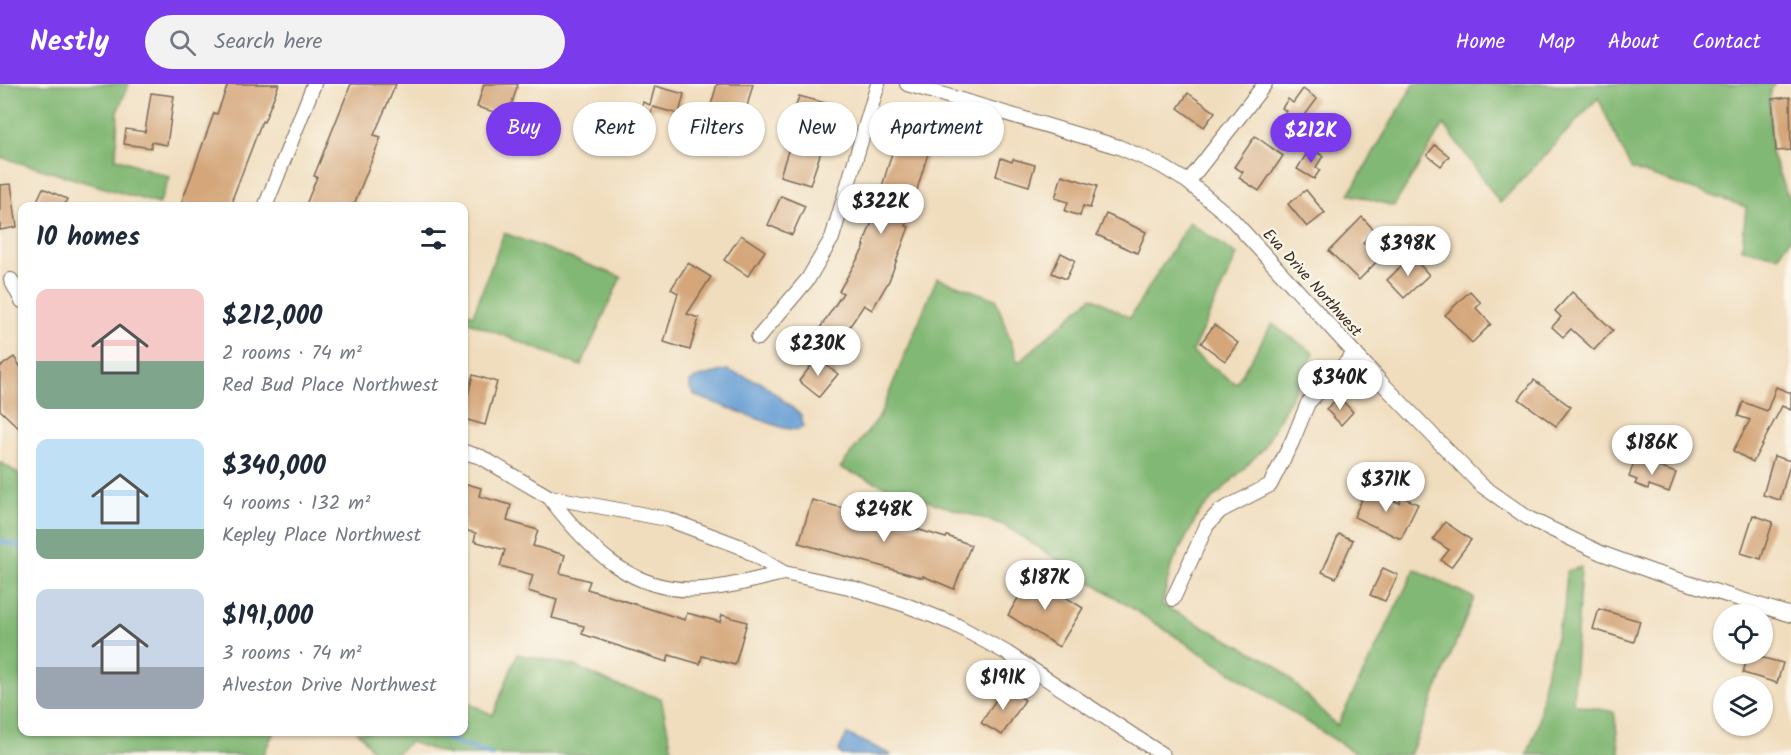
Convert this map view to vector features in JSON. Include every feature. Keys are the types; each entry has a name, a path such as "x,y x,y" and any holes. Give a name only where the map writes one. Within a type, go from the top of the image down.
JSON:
{"street":[{"path":"267,202 314,84"},
{"path":"758,338 808,279 832,238 878,84"},
{"name":"Eva Drive Northwest","path":"907,84 1126,149 1161,165 1188,182 1230,217 1481,485 1528,518 1601,553 1656,573 1791,615"},
{"path":"1188,182 1265,84"},
{"path":"11,280 18,293"},
{"path":"1173,599 1207,525 1220,511 1269,485 1292,441 1308,403 1355,353"},
{"path":"468,453 481,457 549,497 667,519 739,546 784,573 849,587 903,603 954,624 1006,654 1163,755"},
{"path":"549,497 570,525 599,555 628,574 652,583 702,590 741,584 784,573"}],"green space":[{"path":"0,84 129,84 118,110 116,158 170,177 160,202 152,202 0,157"},
{"path":"1414,84 1775,84 1770,90 1771,152 1785,190 1791,198 1791,238 1779,256 1742,249 1746,207 1631,169 1598,98 1500,203 1444,124 1394,206 1349,194"},
{"path":"1189,222 1237,255 1192,352 1236,384 1272,324 1314,353 1264,448 1199,513 1171,567 1162,605 1275,664 1337,726 1415,569 1474,598 1410,755 1358,755 1004,525 908,495 840,468 879,417 937,278 996,299 1018,363 1092,297 1130,318"},
{"path":"504,233 621,277 581,366 468,322 468,313 473,315"},
{"path":"0,462 18,473 18,736 272,736 263,755 0,755"},
{"path":"1581,567 1573,704 1614,712 1620,755 1527,755 1538,726 1545,676 1564,609 1567,571"},
{"path":"517,654 575,666 616,685 661,698 673,755 449,755 410,742 395,755 375,755 362,736 468,736 468,703 493,715"}],"water":[{"path":"727,370 762,383 801,415 803,426 798,430 783,428 696,396 690,389 690,382 695,378"},
{"path":"847,734 892,755 841,755 839,750"}],"building":[{"path":"228,84 279,84 264,122 262,121 233,202 182,202 214,113 217,114"},
{"path":"351,84 396,84 374,135 381,137 355,202 307,202 317,177 314,176"},
{"path":"484,84 518,84 512,102 486,102 486,110 477,107"},
{"path":"717,84 753,84 748,102 712,102"},
{"path":"655,86 684,94 682,102 668,102 668,111 656,108 656,102 651,102"},
{"path":"1303,89 1317,99 1300,122 1307,126 1299,138 1278,123 1286,111 1282,108 1288,99 1293,103"},
{"path":"151,93 174,96 167,145 151,142 151,148 124,144 126,129 145,132"},
{"path":"1188,93 1215,112 1204,127 1178,108"},
{"path":"799,96 821,102 797,102"},
{"path":"1790,97 1791,150 1776,151 1772,99"},
{"path":"1255,136 1283,156 1259,191 1239,178 1243,172 1234,167"},
{"path":"1435,145 1449,156 1441,166 1427,155"},
{"path":"1310,148 1323,156 1316,167 1320,170 1314,179 1297,169"},
{"path":"786,156 820,156 810,185 780,176"},
{"path":"891,156 927,156 906,226 909,227 889,281 872,310 864,305 836,347 816,334 843,293 839,291 865,246 863,245 880,201 878,200"},
{"path":"1001,158 1035,165 1029,186 996,176"},
{"path":"1062,175 1097,186 1090,208 1083,206 1080,216 1065,211 1068,202 1055,198"},
{"path":"11,184 17,227 0,230 0,185"},
{"path":"43,188 67,199 66,202 36,202"},
{"path":"1306,190 1325,213 1307,227 1288,204"},
{"path":"781,196 805,206 792,235 768,225"},
{"path":"1106,214 1146,232 1137,253 1097,235"},
{"path":"1362,217 1375,231 1363,243 1379,259 1359,280 1329,251"},
{"path":"741,235 765,251 748,276 724,260"},
{"path":"1061,253 1075,260 1066,279 1052,273"},
{"path":"1412,256 1429,275 1404,298 1387,280"},
{"path":"688,263 711,277 687,314 699,318 690,350 664,342 678,293 671,289"},
{"path":"1470,291 1481,303 1476,308 1491,324 1472,343 1445,315"},
{"path":"1572,292 1613,330 1594,350 1571,329 1563,337 1552,327 1561,317 1555,311"},
{"path":"1214,325 1238,343 1225,361 1201,343"},
{"path":"14,357 18,363 18,427 0,410 0,367"},
{"path":"817,358 838,374 819,397 799,381"},
{"path":"473,375 497,382 485,425 468,420 468,395"},
{"path":"1534,380 1571,407 1556,426 1519,399"},
{"path":"1776,387 1791,393 1791,410 1782,406 1753,462 1733,451 1750,420 1738,416 1743,402 1767,411"},
{"path":"1339,397 1353,412 1341,425 1326,409"},
{"path":"1774,456 1791,461 1780,500 1763,495"},
{"path":"1635,459 1676,473 1669,492 1649,485 1648,489 1635,484 1637,480 1629,477"},
{"path":"468,484 481,488 479,496 511,505 507,521 538,530 533,546 565,555 560,573 590,581 587,589 685,620 687,613 720,622 722,615 747,622 735,665 702,656 700,664 669,655 667,662 582,634 584,626 552,618 557,600 528,591 533,575 500,566 505,550 474,541 476,533 468,531"},
{"path":"1367,488 1399,503 1402,497 1418,504 1401,539 1354,517"},
{"path":"812,500 946,538 947,536 971,545 954,589 923,576 923,578 799,543"},
{"path":"1753,515 1773,522 1761,559 1741,553"},
{"path":"1445,522 1471,540 1451,567 1441,560 1449,550 1433,539"},
{"path":"1339,534 1353,540 1336,578 1322,572"},
{"path":"1383,568 1398,575 1385,601 1370,595"},
{"path":"1031,576 1083,608 1059,647 1008,615"},
{"path":"1599,609 1640,621 1634,642 1593,629"},
{"path":"1773,660 1783,663 1777,683 1773,682 1773,676 1753,676 1743,673 1745,664 1773,664"},
{"path":"1004,687 1025,700 1002,735 981,723"}],"waterway":[{"path":"0,541 18,546"},
{"path":"441,736 492,755"}]}
